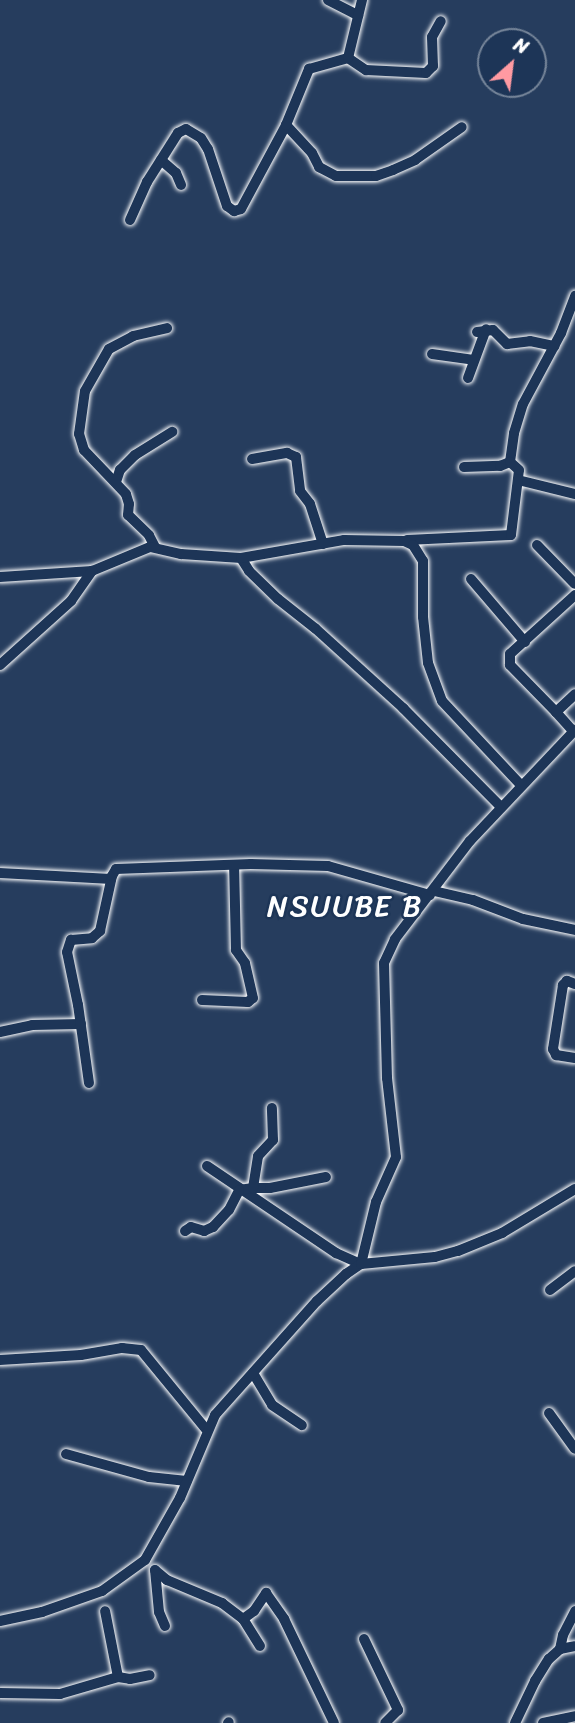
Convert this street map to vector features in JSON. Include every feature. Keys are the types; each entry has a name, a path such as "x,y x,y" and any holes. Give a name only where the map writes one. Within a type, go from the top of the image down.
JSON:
{"street":[{"path":"328,0 358,15"},
{"path":"348,58 362,0"},
{"path":"130,220 147,182 178,133 191,130 208,149 227,206 237,211 244,207 286,125 310,68 348,58 366,70 426,73 433,66 432,37 441,21"},
{"path":"286,125 312,153 319,167 336,176 376,176 393,170 415,160 462,127"},
{"path":"161,160 176,173 181,185"},
{"path":"510,462 514,433 523,404 563,328 575,296"},
{"path":"155,547 149,535 128,515 129,504 116,482 97,465 79,441 85,391 109,349 132,336 167,328"},
{"path":"563,328 575,330"},
{"path":"468,378 481,331 493,330 507,344 530,341 554,346"},
{"path":"432,354 474,360"},
{"path":"116,482 120,470 135,456 172,432"},
{"path":"251,459 287,453 296,457 300,491 310,505 323,544"},
{"path":"464,467 500,467 510,462"},
{"path":"404,541 512,535 519,470 510,462"},
{"path":"518,480 575,494"},
{"path":"0,577 92,571 145,548 155,547 181,554 241,558 323,544 392,538 404,541 413,545 423,561 423,617 428,663 442,701 521,785"},
{"path":"537,545 575,584"},
{"path":"241,558 249,571 278,600 316,629 403,708 501,807"},
{"path":"0,665 71,601 92,571"},
{"path":"471,579 525,642"},
{"path":"0,1621 53,1609 102,1591 136,1569 150,1554 187,1481 206,1429 317,1301 362,1264 376,1202 396,1157 387,1078 384,963 395,939 470,841 574,730 510,665 510,654 575,595"},
{"path":"556,712 575,694"},
{"path":"202,1000 248,1002 253,998 245,963 236,950 234,865"},
{"path":"89,1083 81,1024 68,966 68,945 73,939 92,938 100,931 111,879 119,869 234,865 336,867 432,893 473,900 523,919 575,929"},
{"path":"0,873 111,879"},
{"path":"575,984 567,981 563,985 553,1049 556,1055 575,1058"},
{"path":"0,1032 32,1025 81,1024"},
{"path":"253,1188 258,1156 274,1140 272,1108"},
{"path":"207,1166 239,1190 337,1253 362,1264 435,1257 458,1251 502,1233 575,1189"},
{"path":"239,1190 318,1181 326,1177"},
{"path":"186,1231 191,1227 204,1231 213,1227 229,1210 239,1190"},
{"path":"550,1290 575,1271"},
{"path":"0,1360 81,1355 122,1348 141,1350 185,1407 206,1429"},
{"path":"253,1373 272,1405 302,1425"},
{"path":"549,1413 575,1448"},
{"path":"66,1454 88,1463 149,1477 187,1481"},
{"path":"150,1554 155,1570 159,1612 165,1626"},
{"path":"155,1570 167,1580 222,1603 243,1619 260,1646"},
{"path":"243,1619 254,1611 266,1593 284,1619 334,1723"},
{"path":"105,1611 118,1677"},
{"path":"560,1649 563,1635 575,1611"},
{"path":"364,1639 398,1710 384,1723"},
{"path":"515,1723 549,1658 560,1649 575,1646"},
{"path":"0,1693 60,1694 118,1677 130,1679 150,1675"},
{"path":"543,1723 575,1716"}],"district":[{"name":"NSUUBE B","path":"345,906"}]}
